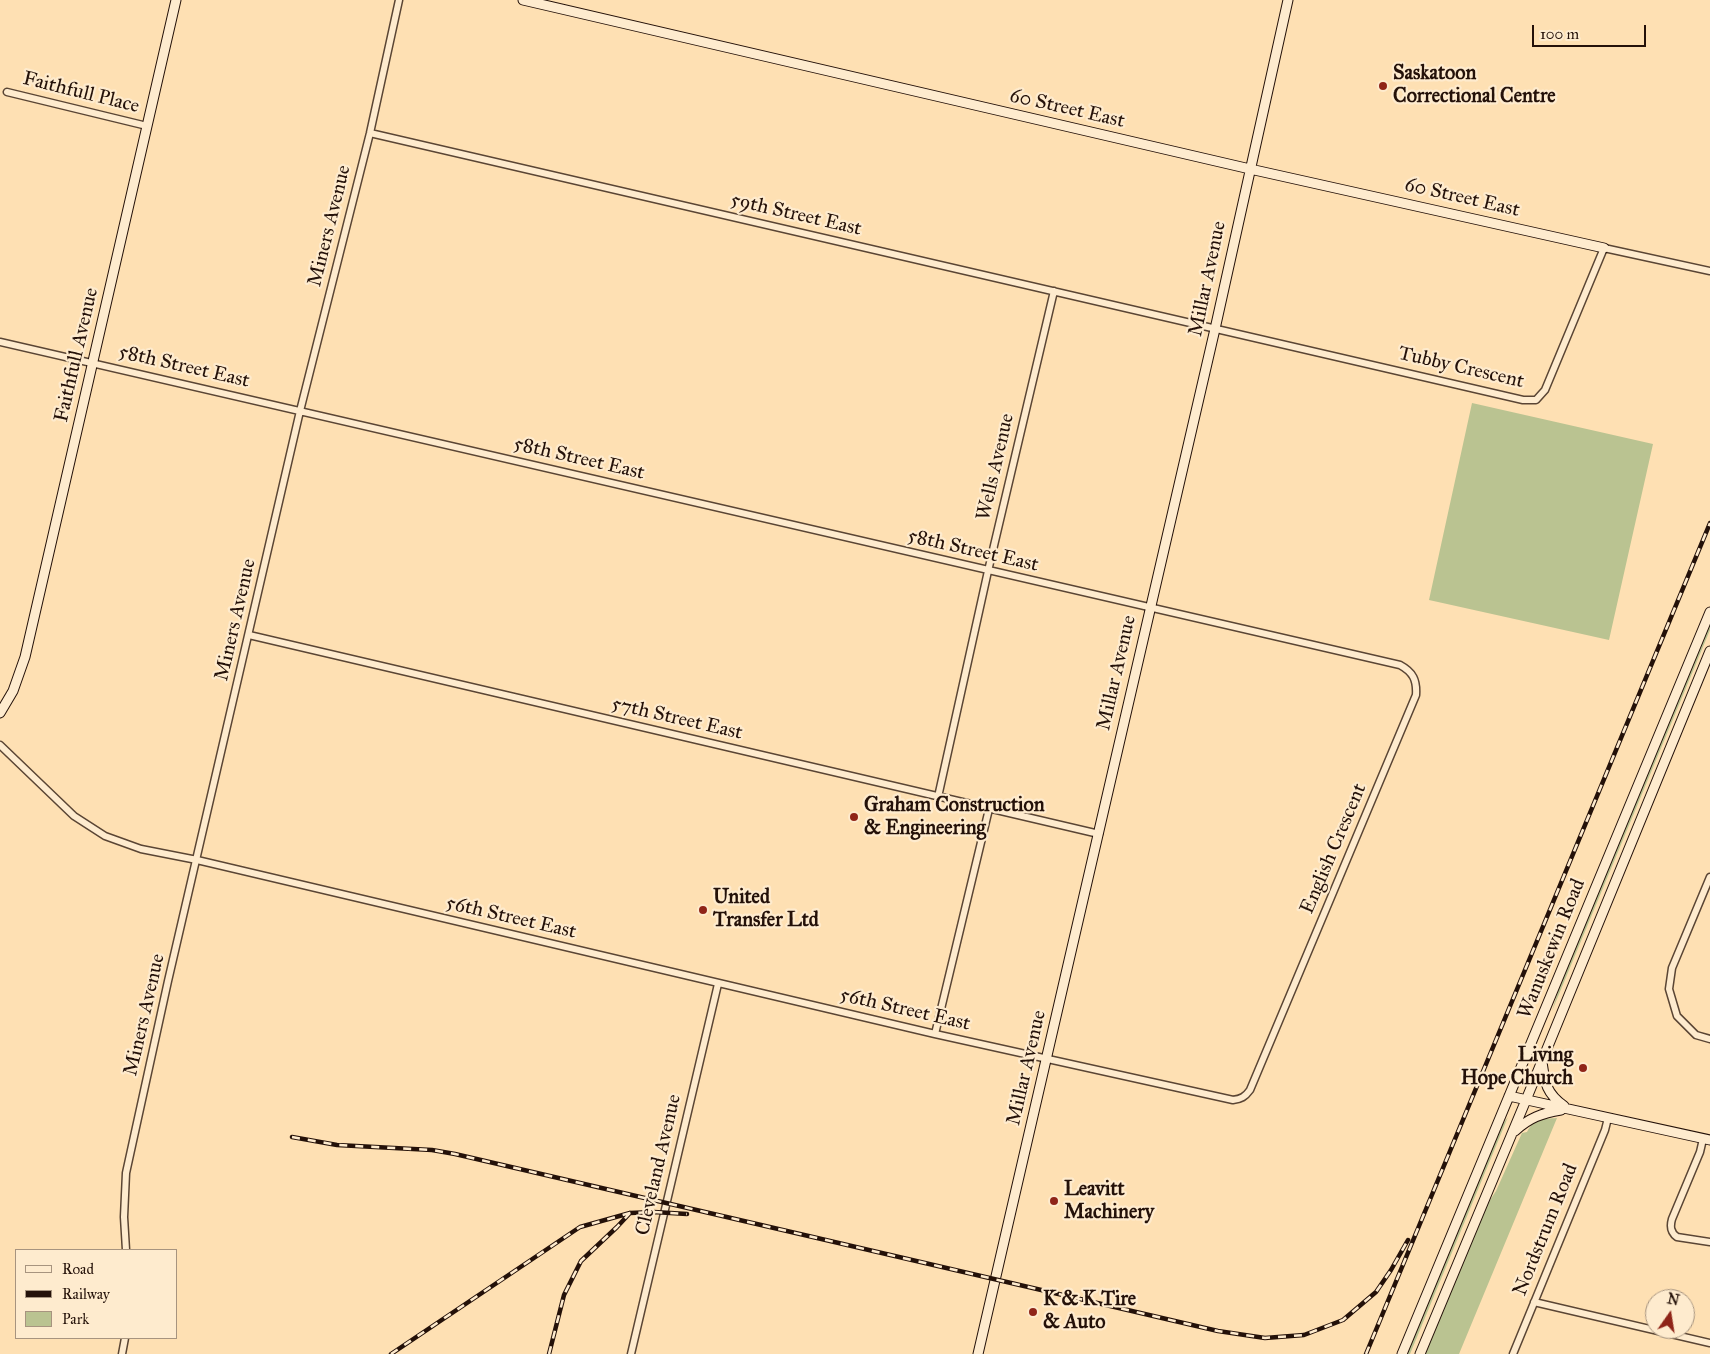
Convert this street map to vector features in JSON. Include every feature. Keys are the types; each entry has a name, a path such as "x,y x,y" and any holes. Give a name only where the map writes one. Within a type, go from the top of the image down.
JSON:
{"street":[{"name":"Faithfull Avenue","path":"0,713 13,691 25,657 176,0"},
{"name":"Miners Avenue","path":"126,1249 124,1217 126,1173 168,981 300,411 370,133 399,0"},
{"name":"60 Street East","path":"523,0 1250,169 1604,248"},
{"name":"Millar Avenue","path":"978,1354 1215,329 1288,0"},
{"name":"Faithfull Place","path":"7,92 147,126"},
{"name":"59th Street East","path":"370,133 1215,329"},
{"path":"1604,248 1710,270"},
{"name":"Tubby Crescent","path":"1215,329 1514,398 1536,400 1545,390 1604,248"},
{"name":"Wells Avenue","path":"938,796 988,571 1054,292"},
{"name":"58th Street East","path":"0,342 1150,608"},
{"name":"English Crescent","path":"1046,1058 1226,1099 1240,1099 1246,1096 1416,695 1417,685 1414,676 1400,665 1150,608"},
{"name":"Wanuskewin Road","path":"1402,1354 1710,612"},
{"name":"57th Street East","path":"249,635 1099,834"},
{"name":"Wanuskewin Road","path":"1420,1354 1710,652"},
{"name":"56th Street East","path":"0,745 74,816 96,831 141,849 197,860 718,984 1046,1058"},
{"path":"935,1034 990,809"},
{"path":"1710,876 1672,968 1669,989 1677,1016 1696,1035 1710,1039"},
{"name":"Cleveland Avenue","path":"631,1354 718,984"},
{"path":"1542,1061 1545,1085 1556,1100 1569,1108"},
{"path":"1509,1096 1707,1140 1700,1152 1672,1219 1671,1229 1677,1237 1710,1242"},
{"path":"1512,1133 1525,1122 1538,1115 1569,1108"},
{"name":"Nordstrum Road","path":"1513,1354 1605,1130 1608,1118"},
{"path":"1534,1302 1710,1343"},
{"path":"122,1354 125,1339"}],"green space":[{"path":"1472,403 1653,444 1609,640 1429,600"},
{"path":"1710,621 1710,630 1552,1011 1559,988"},
{"path":"1508,1117 1410,1354 1407,1354 1502,1125"},
{"path":"1557,1118 1459,1354 1425,1354 1486,1206 1496,1191 1522,1133 1527,1132 1539,1120"}],"railway":[{"path":"1366,1354 1710,523"},
{"path":"292,1137 337,1145 432,1150 455,1154 1218,1331 1265,1338 1304,1335 1343,1320 1376,1292 1408,1240"},
{"path":"391,1354 580,1227 630,1213 687,1214"},
{"path":"549,1354 564,1295 581,1261 630,1213"}],"place":[{"name":"Saskatoon Correctional Centre","path":"1383,86"},
{"name":"Graham Construction & Engineering","path":"854,817"},
{"name":"United Transfer Ltd","path":"703,910"},
{"name":"Living Hope Church","path":"1583,1068"},
{"name":"Leavitt Machinery","path":"1054,1201"},
{"name":"K & K Tire & Auto","path":"1033,1312"}]}
